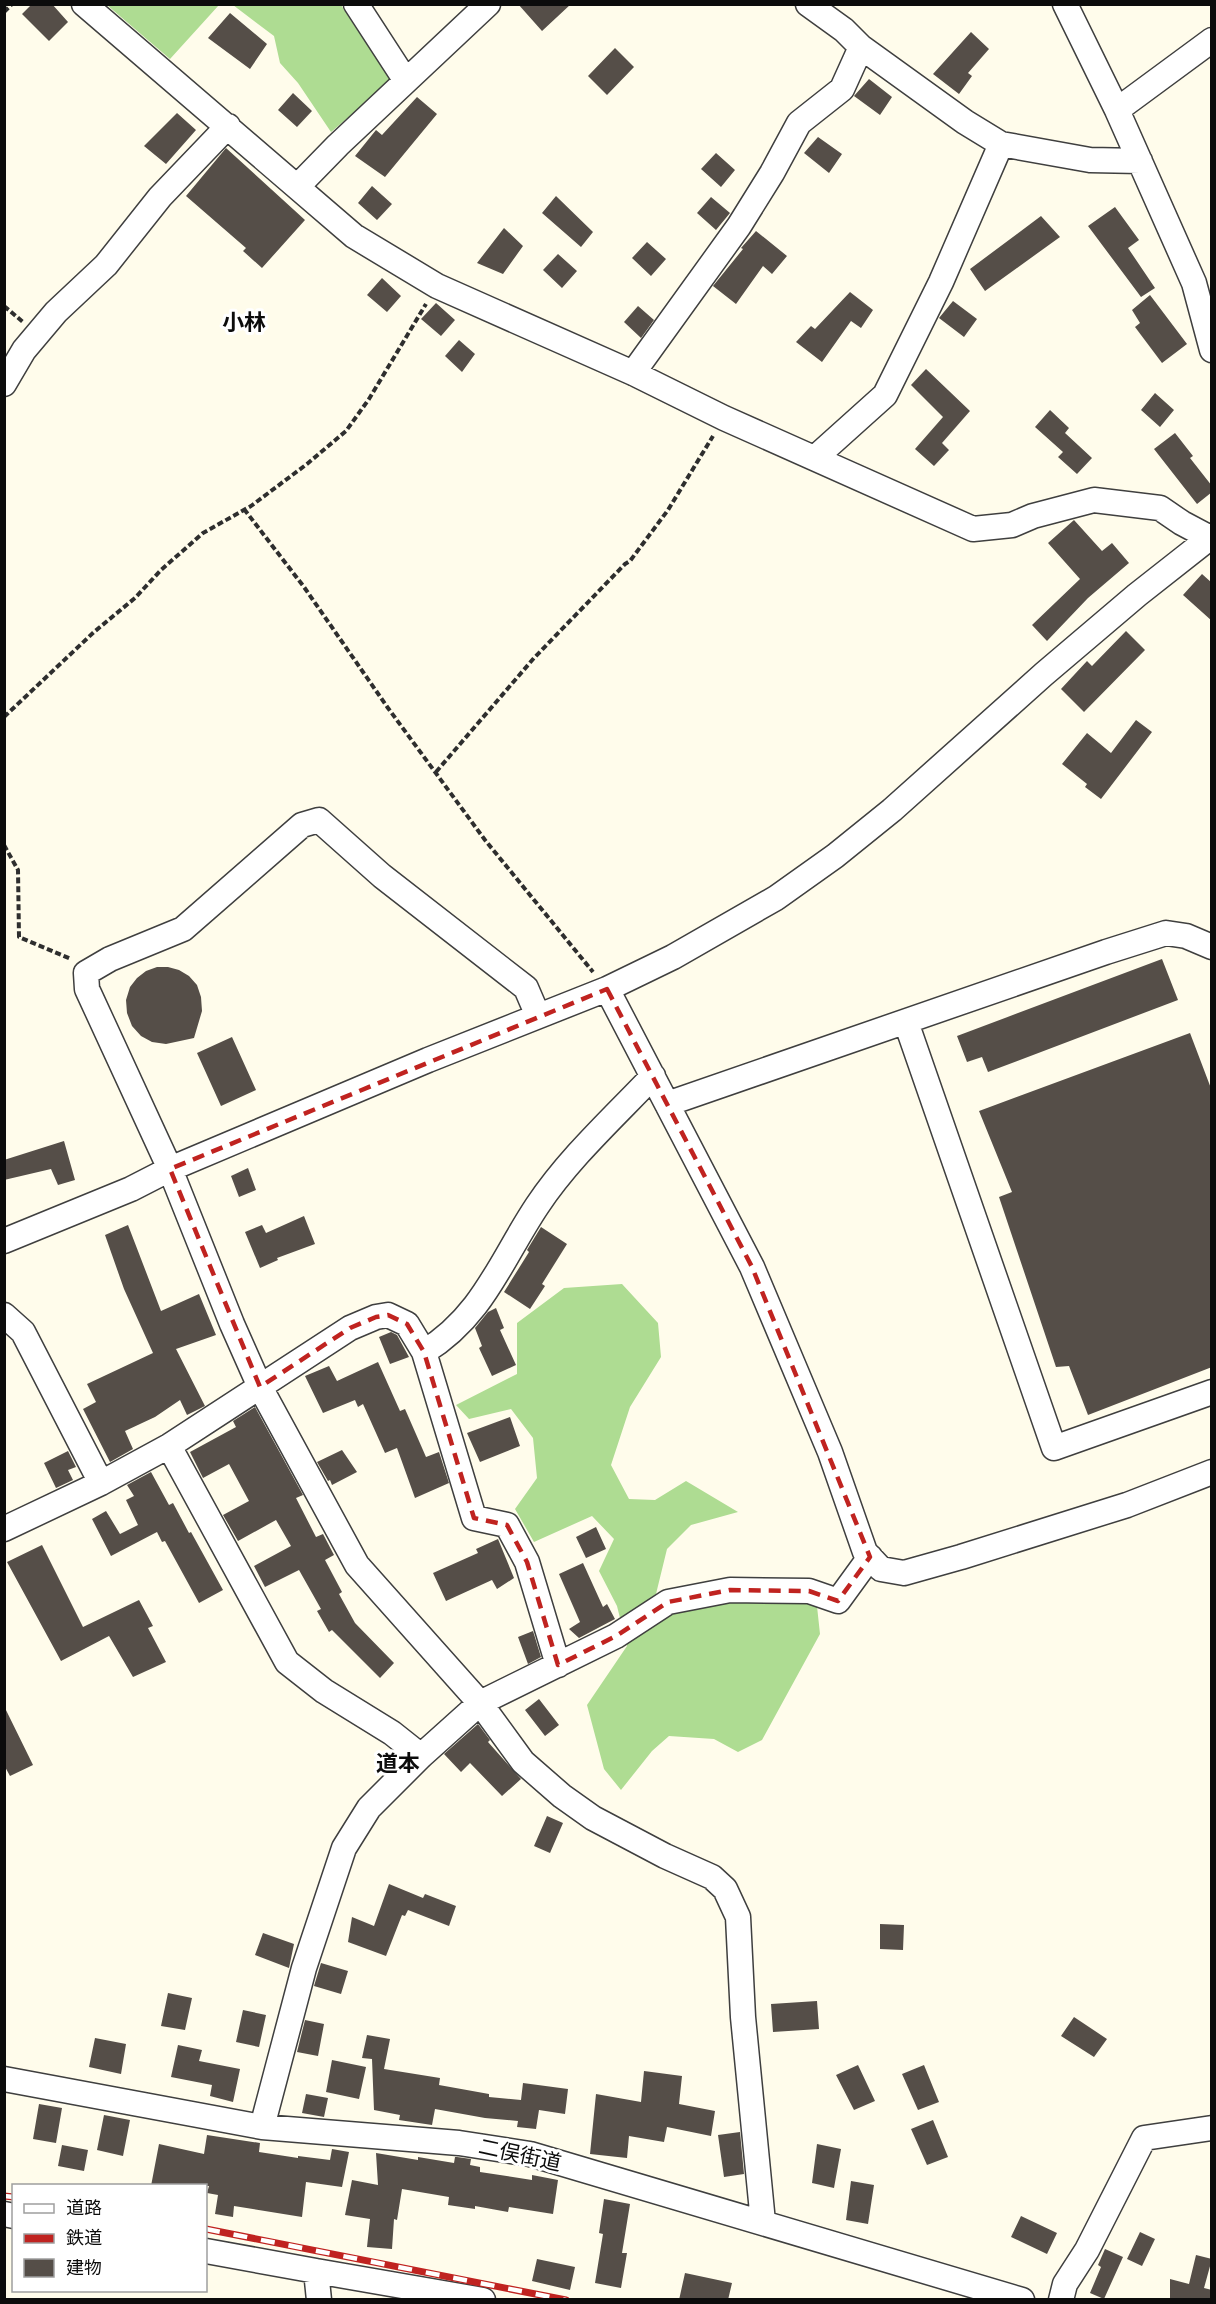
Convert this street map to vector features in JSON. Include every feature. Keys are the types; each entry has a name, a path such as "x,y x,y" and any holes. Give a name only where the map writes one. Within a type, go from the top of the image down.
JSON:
{"street":[{"path":"4,1241 131,1189 170,1169 607,988 673,957 777,898 835,856 892,810 1044,674 1137,595 1211,537 1182,523 1160,508 1094,500 1033,516 1012,525 972,529 816,457 724,418 633,373 437,286 354,236 84,4"},
{"path":"356,4 406,81"},
{"path":"298,186 338,145 488,4"},
{"path":"808,4 844,30 861,47 965,122 1001,144 1090,160 1140,161"},
{"path":"1065,4 1117,110 1163,219 1194,283 1212,350"},
{"path":"1117,110 1212,40"},
{"path":"633,373 740,226 799,123 842,89 861,47"},
{"path":"4,384 24,350 56,312 106,265 160,197 228,126"},
{"path":"816,457 885,395 940,282 1001,144"},
{"path":"538,1016 526,988 382,876 319,820 302,825 183,929 110,959 86,973 87,989 170,1169 232,1324 260,1387 357,1565 480,1703 523,1762 562,1796 593,1818 665,1856 712,1877 726,1889 738,1917 743,2017 763,2222"},
{"path":"667,1104 1166,933 1186,936 1212,947"},
{"path":"607,988 752,1267 830,1452 868,1555 881,1569 904,1573 1127,1505 1212,1472"},
{"path":"906,1022 1054,1448 1212,1392"},
{"path":"424,1352 441,1341 474,1309 537,1205 567,1166 653,1076"},
{"path":"4,1315 23,1332 101,1483"},
{"path":"4,1528 101,1483 169,1446 350,1328 376,1317 388,1315 407,1324 424,1352 474,1518 507,1525 527,1562 558,1665"},
{"path":"169,1446 287,1662 324,1691 392,1733 421,1756"},
{"path":"262,2127 304,1968 344,1848 369,1808 421,1756 480,1703 616,1636 668,1602 730,1590 809,1591 838,1601 868,1555"},
{"name":"二俣街道","path":"4,2079 262,2127 459,2143 530,2154 1022,2300"},
{"path":"1061,2300 1065,2284 1087,2250 1144,2138 1212,2128"},
{"path":"207,2251 447,2296 483,2300"},
{"path":"316,2271 318,2300"}],"path":[{"path":"4,12 12,4"},
{"path":"4,717 93,632 135,598 161,570 203,533 244,509 307,464 345,431 369,399 437,286"},
{"path":"436,772 534,658 630,561 668,510 724,418"},
{"path":"244,509 304,587 388,708 485,840 607,988"},
{"path":"4,845 18,870 19,937 94,968"}],"highlighted area":[{"path":"607,989 752,1267 870,1557 838,1601 809,1591 730,1590 668,1602 616,1636 558,1665 527,1562 507,1525 474,1518 424,1352 407,1324 388,1315 376,1317 350,1328 260,1387 170,1169"}],"green space":[{"path":"107,5 219,5 170,59"},
{"path":"233,5 341,5 391,81 331,132 298,83 280,63 274,36"},
{"path":"622,1284 658,1323 661,1357 630,1407 611,1465 629,1499 655,1500 686,1481 738,1512 691,1525 667,1549 656,1594 639,1607 708,1588 757,1578 816,1597 820,1634 762,1740 738,1752 714,1739 669,1736 652,1751 621,1790 604,1769 587,1705 627,1646 617,1606 599,1571 614,1539 592,1516 534,1542 515,1509 537,1478 533,1438 511,1409 469,1419 456,1405 517,1374 517,1323 564,1288"}],"building":[{"path":"32,4 52,4 68,22 49,41 22,14"},
{"path":"518,4 571,4 542,31"},
{"path":"230,13 267,44 250,69 208,38"},
{"path":"971,32 989,49 968,73 972,76 959,94 933,74"},
{"path":"615,48 634,67 607,95 588,76"},
{"path":"869,79 892,97 880,115 854,96"},
{"path":"293,93 312,111 297,127 278,110"},
{"path":"417,97 437,114 385,177 355,156 376,130 382,135"},
{"path":"177,113 196,130 166,164 144,146"},
{"path":"818,137 842,154 829,173 804,153"},
{"path":"226,148 305,220 262,268 243,251 246,248 186,196"},
{"path":"716,153 735,170 721,187 701,169"},
{"path":"372,186 392,204 377,220 358,203"},
{"path":"556,196 593,232 581,247 542,213"},
{"path":"711,197 730,213 716,230 697,213"},
{"path":"1115,207 1139,240 1128,248 1155,288 1141,297 1088,226"},
{"path":"1041,216 1060,237 985,291 970,269"},
{"path":"504,228 523,246 503,274 477,263"},
{"path":"756,231 787,256 772,274 763,266 736,304 713,286"},
{"path":"647,242 666,259 651,276 632,258"},
{"path":"558,254 577,271 562,288 543,270"},
{"path":"382,278 401,296 387,312 367,295"},
{"path":"850,292 873,310 861,328 851,321 822,362 796,342 811,326 815,329"},
{"path":"1150,295 1187,344 1162,363 1135,327 1140,323 1132,310"},
{"path":"953,301 977,319 964,337 939,318"},
{"path":"436,303 455,320 441,336 421,319"},
{"path":"638,306 654,320 641,338 624,322"},
{"path":"459,340 475,354 462,372 445,356"},
{"path":"926,369 970,411 942,443 949,450 934,466 915,449 943,417 911,385"},
{"path":"1155,393 1174,410 1160,427 1141,410"},
{"path":"1050,410 1069,428 1065,433 1092,458 1077,474 1058,457 1063,452 1035,427"},
{"path":"1175,433 1193,456 1190,458 1212,486 1212,492 1197,504 1154,449"},
{"path":"1074,520 1102,551 1112,543 1129,563 1088,598 1047,641 1032,625 1080,579 1048,543"},
{"path":"1202,574 1212,583 1212,621 1183,595"},
{"path":"1126,631 1145,650 1084,712 1061,689 1087,661 1092,666"},
{"path":"1136,720 1152,732 1101,799 1085,787 1087,784 1062,764 1087,733 1111,753"},
{"path":"1162,959 1178,1000 988,1072 982,1057 967,1062 957,1036"},
{"path":"157,967 179,970 197,985 202,1011 194,1038 166,1044 152,1042 141,1036 132,1026 127,1013 126,1000 130,987 146,971"},
{"path":"1190,1033 1212,1091 1212,1367 1088,1415 1069,1366 1056,1367 999,1197 1012,1192 979,1111"},
{"path":"232,1037 256,1090 221,1106 197,1053"},
{"path":"64,1141 75,1180 58,1185 51,1169 4,1180 4,1160"},
{"path":"248,1168 256,1190 239,1197 231,1176"},
{"path":"304,1216 315,1244 277,1258 278,1260 260,1268 245,1232 262,1225 266,1233"},
{"path":"128,1225 161,1311 199,1294 216,1335 176,1349 205,1406 187,1415 180,1400 155,1417 125,1431 133,1449 110,1462 83,1409 96,1402 87,1384 153,1353 124,1289 105,1235"},
{"path":"541,1227 567,1244 542,1284 545,1286 530,1309 504,1292 529,1252 527,1250"},
{"path":"496,1308 504,1328 500,1330 516,1365 492,1376 479,1348 482,1346 475,1328 488,1312"},
{"path":"391,1332 397,1335 409,1357 390,1364 379,1337"},
{"path":"378,1362 400,1411 405,1409 426,1457 439,1452 449,1483 415,1498 397,1448 385,1453 363,1404 358,1407 355,1400 323,1413 305,1376 329,1366 337,1381"},
{"path":"255,1407 303,1495 296,1498 316,1537 323,1534 334,1555 325,1560 342,1592 339,1594 355,1623 394,1663 380,1678 332,1630 329,1632 317,1611 321,1609 299,1570 265,1587 254,1566 291,1546 276,1520 238,1541 223,1515 249,1501 229,1464 203,1478 190,1452 236,1427 233,1421"},
{"path":"510,1417 520,1446 480,1462 467,1433"},
{"path":"342,1450 357,1472 332,1485 317,1462"},
{"path":"68,1451 76,1467 68,1470 73,1480 56,1488 44,1463"},
{"path":"151,1472 169,1505 173,1503 189,1533 191,1532 223,1590 199,1603 165,1541 162,1542 157,1532 111,1556 92,1519 106,1511 120,1534 138,1525 126,1500 134,1496 127,1485"},
{"path":"596,1527 606,1549 586,1558 576,1537"},
{"path":"498,1539 514,1578 497,1589 492,1580 446,1601 433,1573 478,1553 476,1549"},
{"path":"42,1545 83,1627 139,1600 153,1626 148,1628 166,1662 133,1677 109,1636 61,1661 7,1562"},
{"path":"583,1563 603,1607 607,1604 615,1619 579,1638 569,1629 580,1622 559,1574"},
{"path":"533,1631 541,1657 528,1664 518,1637"},
{"path":"539,1699 559,1725 545,1736 525,1710"},
{"path":"4,1706 33,1765 10,1776 4,1765"},
{"path":"478,1724 490,1740 488,1742 521,1779 502,1796 470,1763 461,1772 444,1754"},
{"path":"547,1816 563,1823 550,1853 534,1846"},
{"path":"389,1884 423,1898 425,1894 456,1906 449,1926 408,1910 405,1916 402,1915 386,1956 348,1942 352,1917 374,1926"},
{"path":"880,1924 904,1925 903,1950 880,1949"},
{"path":"263,1933 294,1944 289,1968 255,1955"},
{"path":"321,1963 348,1971 341,1994 314,1986"},
{"path":"168,1993 192,1998 185,2030 161,2026"},
{"path":"817,2001 819,2029 773,2032 771,2004"},
{"path":"243,2010 266,2015 259,2047 236,2042"},
{"path":"1074,2017 1107,2039 1094,2057 1061,2036"},
{"path":"305,2020 324,2024 318,2056 297,2052"},
{"path":"367,2035 390,2039 384,2069 440,2078 439,2085 489,2094 489,2097 521,2100 523,2083 568,2089 565,2114 539,2110 536,2129 517,2127 518,2121 435,2109 432,2125 399,2120 400,2115 374,2110 372,2059 362,2058"},
{"path":"95,2038 126,2044 121,2074 89,2067"},
{"path":"178,2045 202,2050 199,2061 240,2069 233,2102 210,2096 212,2085 171,2077"},
{"path":"332,2060 366,2067 359,2099 326,2092"},
{"path":"858,2065 875,2101 854,2110 836,2075"},
{"path":"924,2065 939,2102 918,2110 902,2074"},
{"path":"644,2071 682,2076 679,2104 715,2111 711,2136 667,2127 664,2142 629,2136 627,2158 590,2154 596,2094 641,2102"},
{"path":"306,2094 328,2098 324,2117 302,2113"},
{"path":"39,2104 62,2108 56,2143 33,2139"},
{"path":"104,2115 130,2120 123,2156 97,2150"},
{"path":"933,2120 948,2157 927,2165 911,2129"},
{"path":"740,2132 744,2174 724,2177 718,2135"},
{"path":"207,2135 260,2143 259,2152 298,2158 298,2156 330,2160 332,2149 349,2152 342,2187 306,2182 302,2217 234,2206 233,2217 215,2214 218,2195 207,2193 209,2186 207,2184 151,2184 159,2144 204,2154"},
{"path":"817,2144 841,2149 834,2188 812,2183"},
{"path":"62,2145 88,2150 84,2171 58,2166"},
{"path":"376,2153 454,2163 455,2157 471,2159 470,2165 480,2167 480,2172 532,2180 532,2175 558,2180 553,2214 509,2207 508,2212 475,2206 475,2209 448,2205 449,2197 402,2189 397,2220 394,2219 392,2249 367,2247 370,2219 345,2215 352,2180 378,2185"},
{"path":"851,2181 874,2185 868,2224 846,2220"},
{"path":"604,2199 630,2204 622,2253 627,2253 621,2288 595,2283 603,2234 599,2233"},
{"path":"1021,2216 1057,2233 1047,2254 1011,2237"},
{"path":"1140,2232 1155,2239 1142,2266 1127,2259"},
{"path":"1105,2249 1123,2257 1104,2299 1090,2293 1101,2267 1098,2265"},
{"path":"1196,2255 1212,2259 1204,2288 1212,2290 1212,2300 1170,2300 1170,2279 1189,2284"},
{"path":"537,2259 575,2267 570,2290 532,2281"},
{"path":"685,2273 732,2283 728,2300 679,2300"}],"railway":[{"path":"4,2196 12,2197"},
{"path":"207,2229 566,2300"}],"district":[{"name":"小林","path":"244,322"},
{"name":"道本","path":"398,1763"}]}
